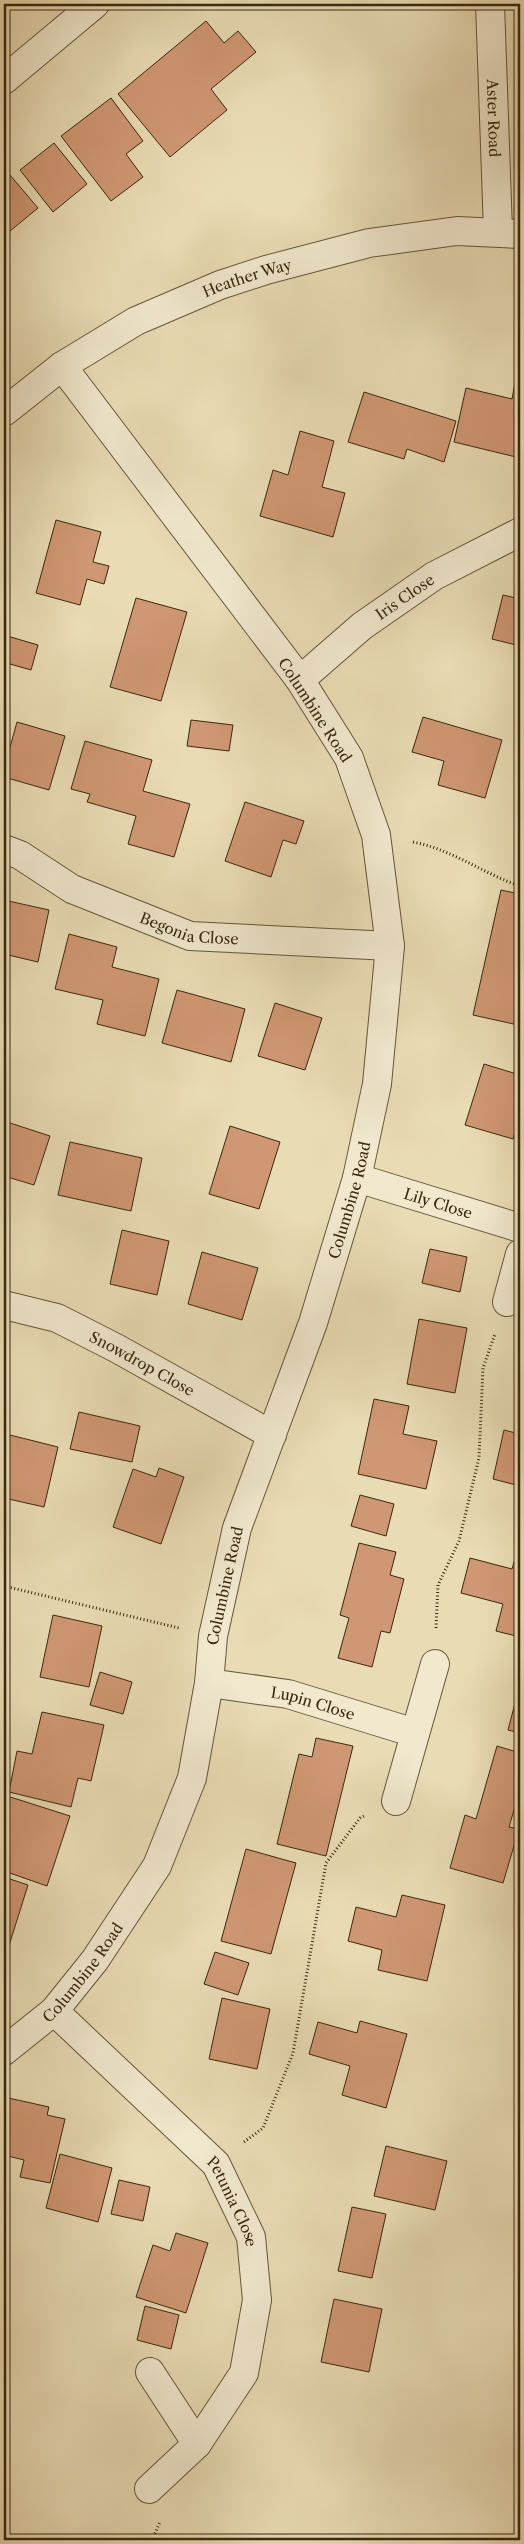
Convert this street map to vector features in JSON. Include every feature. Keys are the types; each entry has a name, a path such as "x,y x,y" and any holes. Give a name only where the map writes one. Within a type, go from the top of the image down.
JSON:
{"street":[{"name":"Aster Road","path":"490,4 509,232"},
{"path":"4,80 86,6"},
{"name":"Heather Way","path":"4,412 62,366 136,321 220,285 266,270 369,243 457,231 509,232"},
{"name":"Columbine Road","path":"4,2051 54,2011 95,1960 157,1866 192,1778 209,1683 213,1636 237,1528 313,1323 357,1178 377,1084 390,946 376,835 349,758 300,680 62,366"},
{"name":"Iris Close","path":"300,680 362,626 434,576 520,532"},
{"name":"Begonia Close","path":"4,849 20,855 72,889 190,936 390,946"},
{"name":"Lily Close","path":"357,1178 520,1228"},
{"path":"507,1302 520,1254"},
{"name":"Snowdrop Close","path":"5,1309 57,1318 272,1435"},
{"path":"396,1800 434,1664"},
{"name":"Lupin Close","path":"209,1683 288,1694 415,1733"},
{"name":"Petunia Close","path":"54,2011 216,2164 251,2238 257,2300 244,2372 197,2444 149,2489"},
{"path":"150,2372 197,2444"}],"path":[{"path":"376,835 428,845 502,880 520,886"},
{"path":"434,1664 438,1585 459,1541 479,1458 483,1368 507,1302"},
{"path":"4,1586 213,1636"},
{"path":"216,2164 263,2128 294,2053 326,1863 360,1818 396,1800"}],"building":[{"path":"206,21 224,43 238,31 256,52 211,89 227,110 170,157 118,94"},
{"path":"111,98 143,141 126,154 143,177 111,201 61,136"},
{"path":"54,143 87,184 53,212 20,170"},
{"path":"4,168 38,208 4,236"},
{"path":"515,383 520,384 520,458 454,442 466,388 512,399"},
{"path":"364,392 456,421 444,462 407,449 404,459 348,442"},
{"path":"300,431 334,441 322,487 345,493 333,537 260,516 273,470 288,475"},
{"path":"56,520 101,532 93,562 109,566 104,584 87,579 80,605 36,593"},
{"path":"503,595 520,599 520,646 492,639"},
{"path":"136,598 187,612 161,701 110,687"},
{"path":"4,635 38,645 31,670 10,664 4,683"},
{"path":"423,717 502,740 485,798 438,785 444,761 412,752"},
{"path":"191,720 233,725 229,751 187,746"},
{"path":"17,722 65,736 49,790 4,777 4,769"},
{"path":"85,741 152,760 143,791 190,804 174,857 128,844 136,816 87,802 90,794 71,789"},
{"path":"245,802 304,821 296,844 283,840 271,877 225,861"},
{"path":"501,890 520,894 520,1013 518,1025 473,1015"},
{"path":"4,900 49,910 38,962 4,954"},
{"path":"69,934 117,947 112,967 159,979 145,1036 97,1024 103,1000 55,989"},
{"path":"177,990 245,1009 231,1062 162,1043"},
{"path":"275,1003 322,1018 305,1070 258,1056"},
{"path":"484,1064 520,1075 520,1114 513,1139 465,1125"},
{"path":"4,1121 50,1136 34,1185 4,1176"},
{"path":"230,1126 280,1142 259,1209 209,1194"},
{"path":"70,1142 142,1158 131,1211 58,1195"},
{"path":"122,1230 169,1241 157,1295 110,1284"},
{"path":"430,1249 467,1257 460,1292 422,1283"},
{"path":"202,1252 258,1268 242,1320 188,1304"},
{"path":"419,1319 467,1328 455,1393 407,1384"},
{"path":"374,1399 409,1406 403,1434 437,1441 426,1489 358,1474"},
{"path":"79,1412 140,1426 132,1462 70,1449"},
{"path":"504,1430 520,1434 520,1486 493,1479"},
{"path":"10,1435 58,1447 44,1507 4,1498 4,1463"},
{"path":"159,1468 184,1477 161,1544 113,1527 133,1469 156,1477"},
{"path":"360,1495 394,1504 386,1536 351,1526"},
{"path":"520,1541 520,1637 496,1631 503,1604 461,1593 470,1558 512,1569"},
{"path":"359,1543 396,1552 390,1575 404,1579 390,1633 381,1631 372,1667 338,1658 349,1618 340,1615"},
{"path":"53,1615 102,1626 89,1687 40,1677"},
{"path":"100,1672 132,1682 123,1714 90,1705"},
{"path":"520,1684 520,1733 508,1730"},
{"path":"42,1712 104,1725 91,1781 78,1778 71,1807 9,1792 17,1751 32,1754"},
{"path":"316,1738 353,1746 326,1856 277,1844 299,1754 312,1757"},
{"path":"497,1746 520,1753 520,1805 516,1803 509,1827 519,1829 503,1883 450,1868 465,1815 476,1819"},
{"path":"4,1795 70,1816 47,1886 4,1871"},
{"path":"246,1849 296,1863 271,1954 221,1941"},
{"path":"4,1877 28,1885 7,1952 4,1951"},
{"path":"402,1895 445,1905 427,1981 378,1970 382,1950 348,1941 356,1907 396,1917"},
{"path":"215,1952 249,1963 238,1995 204,1984"},
{"path":"222,1998 270,2009 257,2069 209,2059"},
{"path":"360,2021 407,2034 386,2108 342,2095 350,2066 309,2054 318,2022 357,2033"},
{"path":"4,2097 49,2107 47,2115 65,2119 50,2183 20,2177 24,2160 4,2155"},
{"path":"386,2146 447,2161 435,2210 374,2196"},
{"path":"60,2154 112,2168 98,2222 46,2208"},
{"path":"119,2180 150,2187 143,2221 111,2214"},
{"path":"352,2207 386,2214 372,2278 338,2271"},
{"path":"176,2233 208,2243 186,2313 136,2297 153,2245 170,2251"},
{"path":"334,2299 382,2309 369,2372 321,2362"},
{"path":"145,2306 179,2315 171,2349 137,2340"}]}
